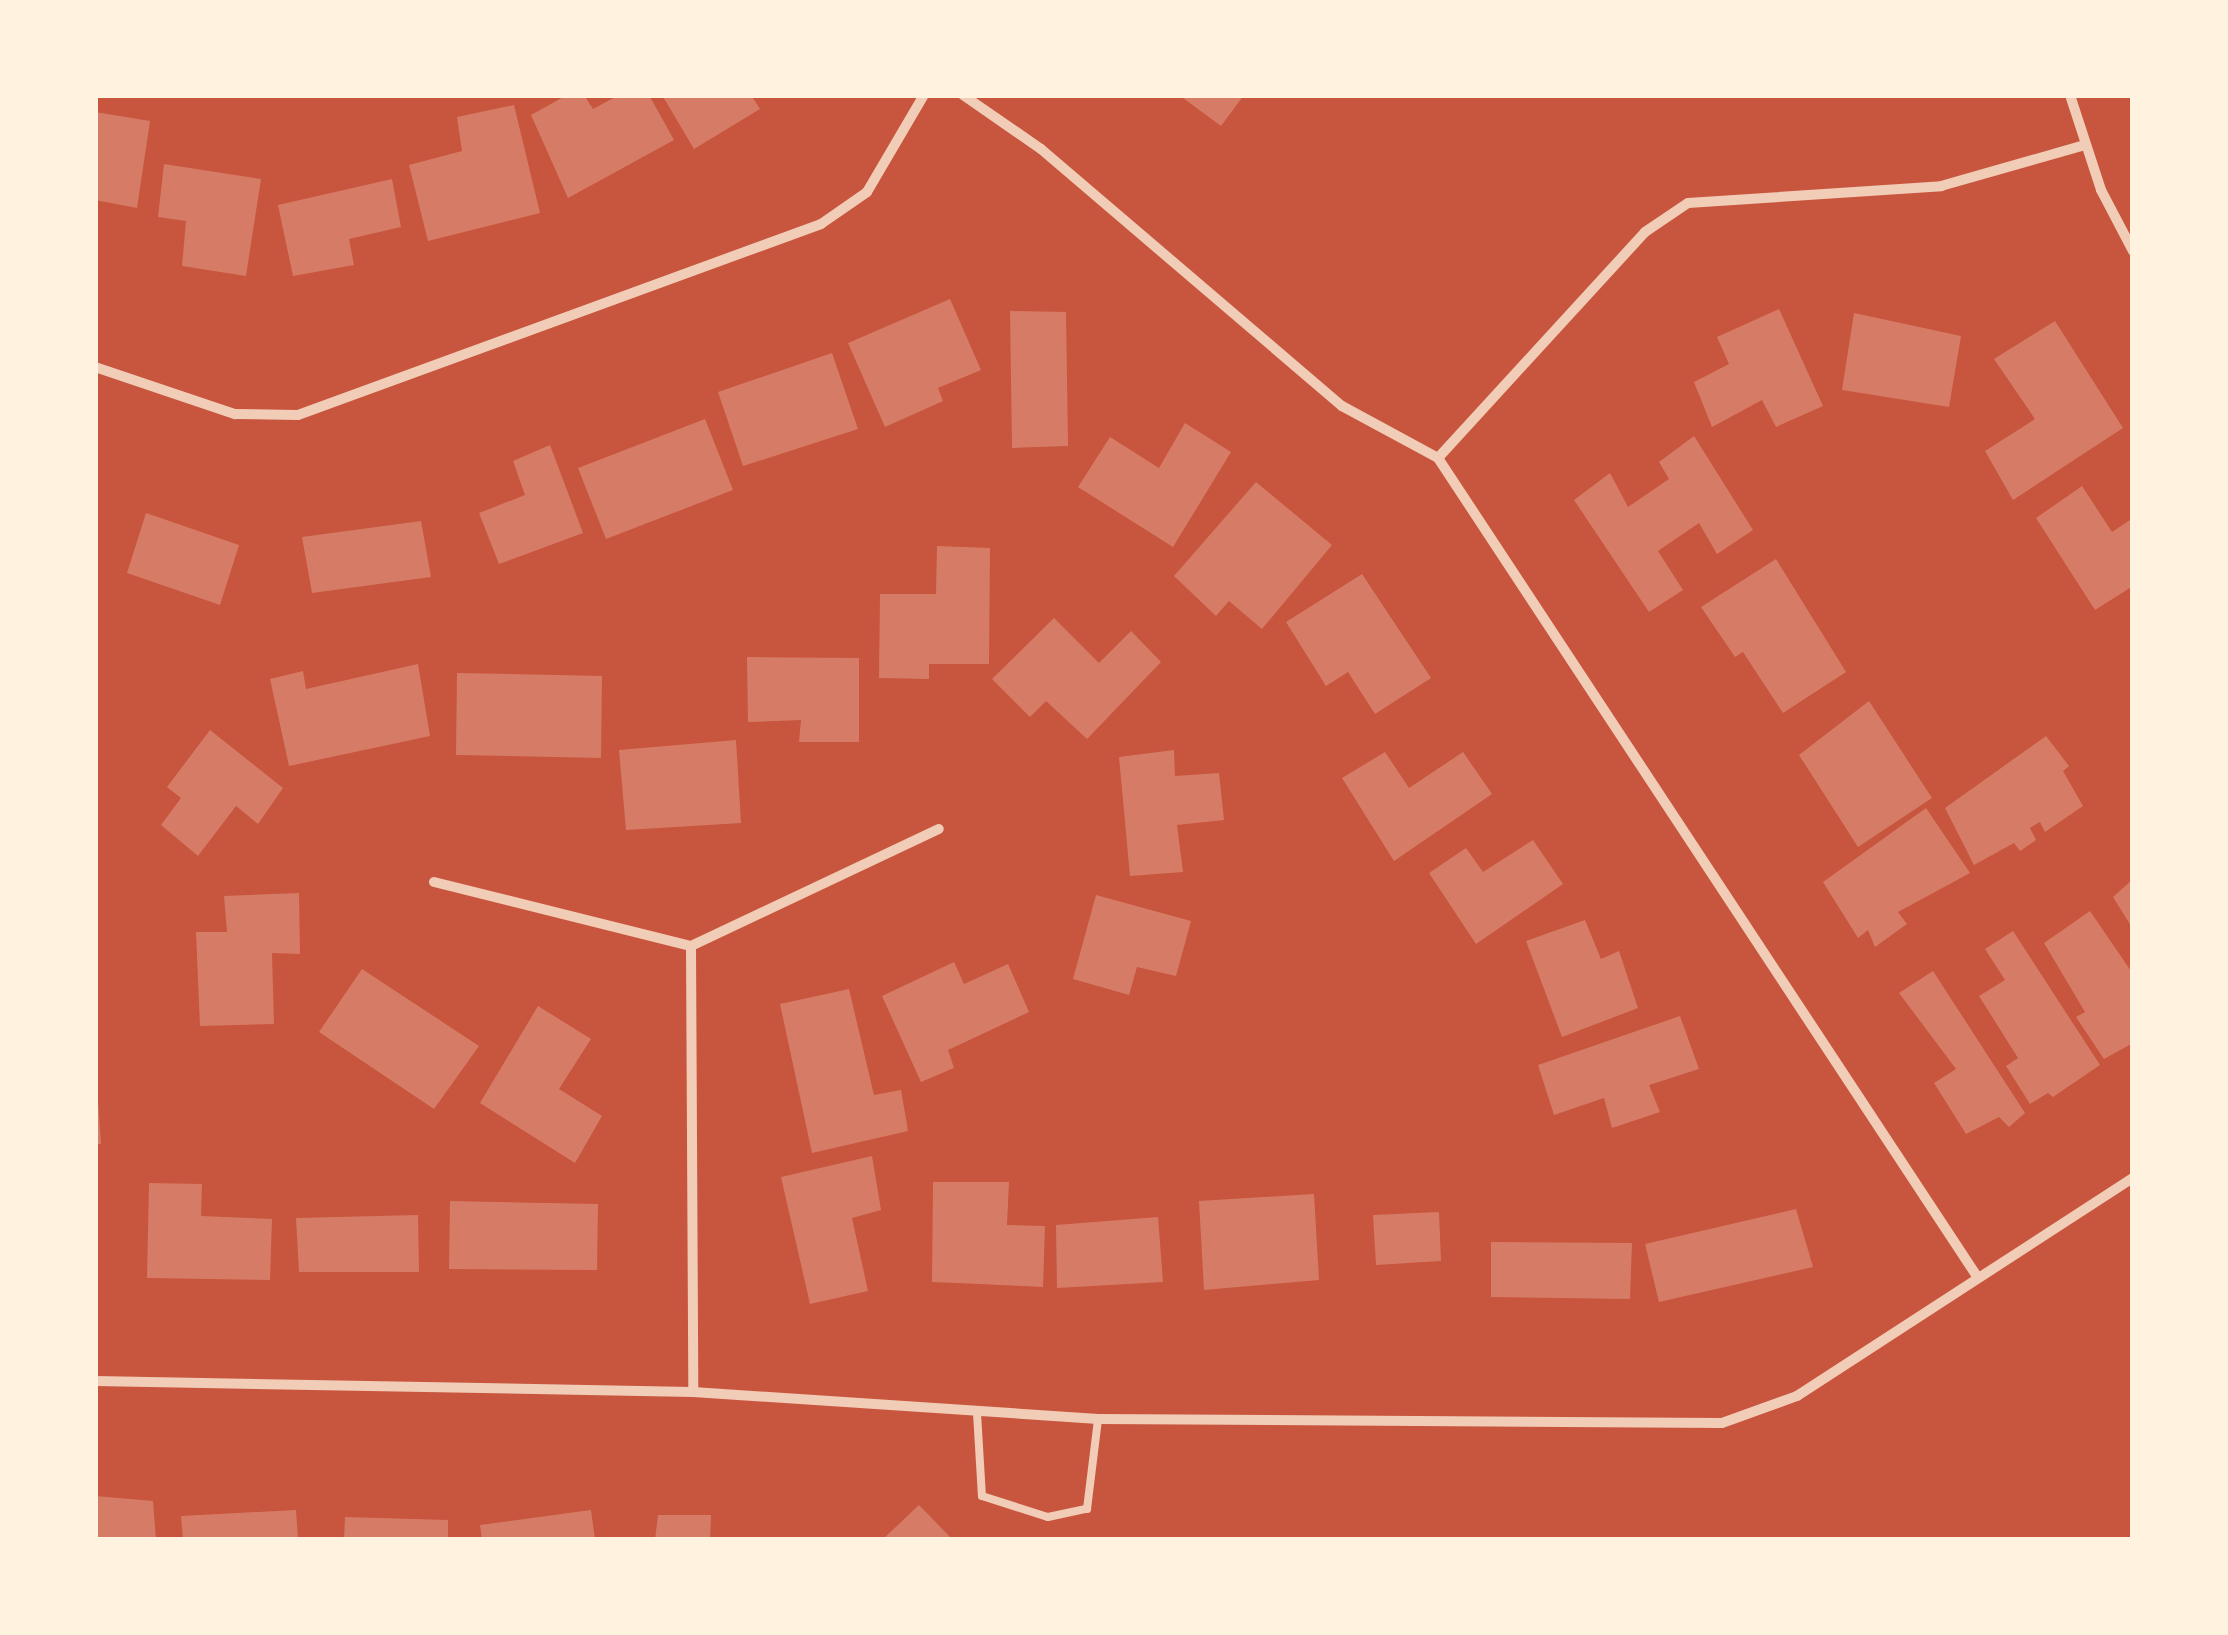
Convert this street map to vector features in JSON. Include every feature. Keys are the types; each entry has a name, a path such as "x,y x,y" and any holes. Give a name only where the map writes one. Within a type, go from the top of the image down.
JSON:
{"street":[{"path":"95,367 234,414 298,416 821,224 867,192 924,95"},
{"path":"963,95 1040,149 1342,406 1438,458 1976,1275"},
{"path":"2070,95 2086,145 2133,251"},
{"path":"1438,458 1645,232 1688,203 1940,186 2086,145"},
{"path":"434,882 690,946 939,829"},
{"path":"690,946 693,1392"},
{"path":"95,1382 693,1392 1098,1419 1722,1423 1797,1396 1976,1275 2133,1178"}],"lane":[{"path":"977,1413 982,1496 1048,1517 1088,1508 1098,1419"}],"building":[{"path":"567,95 584,95 593,109 619,95 649,95 674,140 568,198 531,115"},
{"path":"662,95 751,95 760,109 694,149"},
{"path":"1179,95 1244,95 1221,126"},
{"path":"514,105 540,213 428,241 409,165 462,151 457,117"},
{"path":"95,112 150,121 137,208 95,200"},
{"path":"164,164 261,179 246,276 182,266 186,221 158,217"},
{"path":"392,179 401,227 349,239 354,265 293,276 278,205"},
{"path":"950,299 981,370 938,388 943,401 885,427 848,343"},
{"path":"1779,309 1823,406 1776,427 1762,400 1712,427 1694,382 1729,364 1717,337"},
{"path":"1010,311 1066,312 1068,446 1012,448"},
{"path":"1854,313 1961,336 1949,407 1842,390"},
{"path":"2055,321 2123,428 2013,500 1985,451 2035,419 1994,359"},
{"path":"832,353 858,429 743,466 718,392"},
{"path":"705,419 733,490 606,539 578,468"},
{"path":"1185,423 1231,452 1173,547 1078,487 1110,437 1159,468"},
{"path":"1694,436 1753,530 1717,554 1699,523 1658,551 1683,590 1649,612 1574,500 1610,473 1628,507 1669,479 1659,462"},
{"path":"550,445 583,533 499,564 479,513 525,495 513,461"},
{"path":"1256,482 1332,545 1262,629 1229,601 1216,616 1174,576"},
{"path":"2082,486 2112,532 2133,518 2133,586 2095,610 2036,518"},
{"path":"146,513 239,545 220,605 127,573"},
{"path":"421,521 431,577 312,593 302,537"},
{"path":"937,546 990,548 989,664 929,664 929,679 879,678 880,594 936,594"},
{"path":"1776,559 1846,672 1783,713 1743,652 1735,657 1701,607"},
{"path":"1362,574 1431,678 1375,714 1348,672 1326,686 1286,622"},
{"path":"1054,618 1099,663 1131,631 1161,662 1087,739 1046,701 1030,717 992,679"},
{"path":"747,657 859,658 859,742 799,742 801,720 748,722"},
{"path":"418,664 430,736 289,766 270,679 303,671 306,689"},
{"path":"457,673 602,676 601,758 456,755"},
{"path":"1869,701 1932,798 1858,847 1799,755"},
{"path":"210,730 283,788 258,824 236,806 198,856 161,825 181,798 167,787"},
{"path":"2046,736 2069,766 2063,771 2083,806 2045,832 2040,822 2030,828 2036,840 2020,851 2014,843 1974,865 1945,808"},
{"path":"736,740 741,823 626,830 619,750"},
{"path":"1174,750 1175,776 1219,773 1224,820 1177,825 1183,872 1130,876 1119,757"},
{"path":"1385,752 1409,788 1463,752 1492,794 1394,861 1342,778"},
{"path":"1926,808 1970,873 1898,912 1907,924 1875,947 1868,930 1858,938 1823,882"},
{"path":"1533,840 1563,884 1476,944 1429,873 1466,848 1483,872"},
{"path":"2133,879 2133,929 2113,897"},
{"path":"299,893 300,954 272,953 274,1024 200,1026 196,932 227,932 224,896"},
{"path":"1096,895 1191,921 1176,976 1137,967 1129,995 1073,979"},
{"path":"2090,911 2133,974 2133,1043 2104,1059 2076,1017 2085,1012 2044,943"},
{"path":"1585,920 1601,959 1619,951 1638,1008 1562,1037 1526,941"},
{"path":"2013,931 2100,1065 2053,1097 2048,1093 2030,1104 2006,1066 2018,1058 1979,996 2005,980 1985,949"},
{"path":"954,962 964,984 1008,964 1029,1012 948,1050 954,1068 921,1082 882,996"},
{"path":"362,969 479,1046 434,1109 319,1032"},
{"path":"1933,971 2025,1113 2009,1127 1999,1117 1966,1134 1934,1083 1956,1069 1899,993"},
{"path":"849,989 874,1095 901,1090 908,1131 812,1153 780,1004"},
{"path":"538,1006 591,1039 559,1089 602,1116 575,1163 480,1103"},
{"path":"1680,1016 1699,1069 1649,1085 1660,1112 1612,1128 1604,1098 1554,1115 1538,1065"},
{"path":"98,1100 101,1144 95,1144"},
{"path":"872,1156 881,1210 852,1218 868,1291 810,1304 781,1177"},
{"path":"933,1182 1009,1182 1007,1225 1045,1226 1043,1287 932,1282"},
{"path":"149,1183 202,1184 201,1216 272,1219 270,1280 147,1278"},
{"path":"1314,1194 1319,1280 1204,1290 1199,1201"},
{"path":"450,1201 598,1204 597,1270 449,1269"},
{"path":"1796,1209 1813,1267 1659,1302 1645,1244"},
{"path":"1439,1212 1441,1261 1376,1265 1373,1215"},
{"path":"418,1215 419,1272 299,1272 296,1218"},
{"path":"1158,1217 1163,1282 1057,1288 1056,1225"},
{"path":"1491,1242 1632,1243 1630,1299 1491,1297"},
{"path":"95,1496 153,1501 156,1540 95,1540"},
{"path":"919,1505 953,1540 882,1540"},
{"path":"296,1510 298,1540 183,1540 181,1516"},
{"path":"591,1510 595,1540 482,1540 480,1525"},
{"path":"658,1515 711,1515 710,1540 655,1540"},
{"path":"345,1517 448,1520 448,1540 344,1540"}]}
